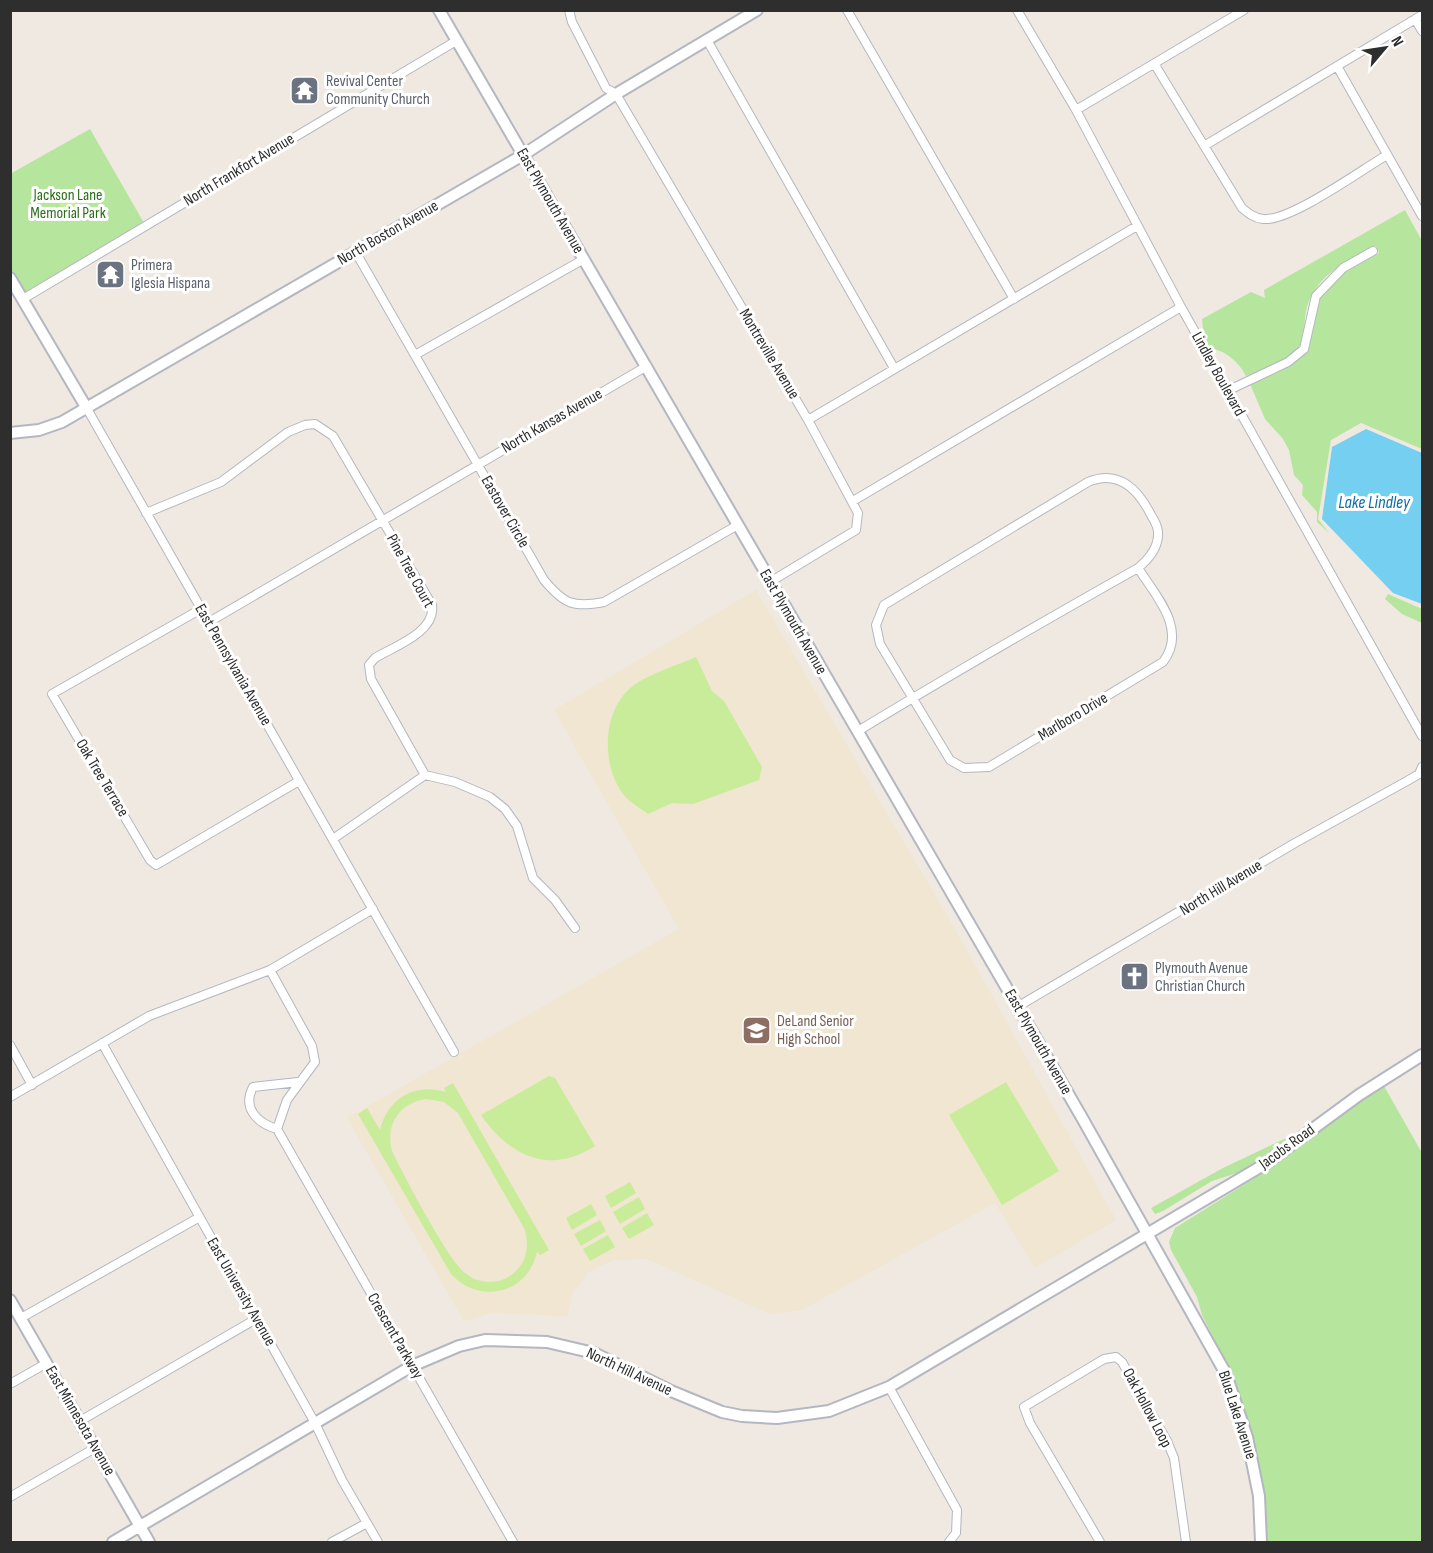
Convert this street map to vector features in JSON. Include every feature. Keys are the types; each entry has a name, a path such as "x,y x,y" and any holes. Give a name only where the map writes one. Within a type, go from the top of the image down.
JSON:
{"street":[{"name":"East Plymouth Avenue","path":"439,10 647,366 736,526 858,731 1148,1233"},
{"name":"Montreville Avenue","path":"569,10 572,22 606,88 616,94 808,420 858,513 856,530 770,582"},
{"name":"North Boston Avenue","path":"10,433 39,430 62,422 523,155 616,94 757,10"},
{"path":"847,10 1014,299"},
{"name":"Lindley Boulevard","path":"1017,10 1076,110 1227,391 1422,736"},
{"path":"1076,110 1244,10"},
{"path":"1204,146 1419,17 1422,31"},
{"path":"707,40 894,368"},
{"name":"North Frankfort Avenue","path":"22,299 456,41"},
{"path":"1155,65 1242,208 1263,219 1293,212 1387,154"},
{"path":"1337,66 1422,216"},
{"path":"808,420 1137,226"},
{"name":"Eastover Circle","path":"355,251 544,580 570,603 583,606 604,602 736,526"},
{"path":"1227,391 1288,362 1304,349 1316,296 1343,268 1373,251"},
{"path":"415,355 584,259"},
{"name":"East Pennsylvania Avenue","path":"10,278 454,1052"},
{"path":"853,501 1181,307"},
{"name":"North Kansas Avenue","path":"209,622 647,366"},
{"name":"Pine Tree Court","path":"146,513 221,482 288,432 305,424 315,424 333,436 432,605 433,614 426,627 375,658 369,665 371,679 425,775"},
{"name":"Marlboro Drive","path":"1099,477 1122,480 1130,485 1148,508 1158,532 1154,551 1138,568 1172,624 1174,637 1171,651 1163,662 989,767 964,768 950,760 880,645 876,625 884,605 1099,477"},
{"path":"858,731 1138,568"},
{"name":"Oak Tree Terrace","path":"201,609 52,694 150,860 156,865 299,782"},
{"name":"North Hill Avenue","path":"1017,1007 1296,843 1419,774 1422,767"},
{"path":"333,839 425,775 455,782 490,796 505,809 517,826 533,878 555,900 574,928"},
{"path":"10,1097 148,1016 206,993 239,984 270,970 373,909"},
{"path":"270,970 295,1013 314,1054 315,1062 298,1082 280,1114 277,1129"},
{"name":"East University Avenue","path":"102,1043 198,1218 315,1423 378,1542"},
{"path":"10,1045 32,1085"},
{"name":"Jacobs Road","path":"1148,1233 1265,1164 1359,1095 1422,1055"},
{"name":"Crescent Parkway","path":"298,1082 253,1087 248,1096 248,1104 253,1114 277,1129 513,1542"},
{"path":"21,1318 198,1218"},
{"name":"North Hill Avenue","path":"113,1542 412,1366 459,1346 485,1340 547,1342 594,1353 692,1400 742,1416 800,1417 829,1411 890,1387 1148,1233"},
{"name":"Blue Lake Avenue","path":"1148,1233 1226,1374 1247,1437 1259,1496 1261,1542"},
{"name":"East Minnesota Avenue","path":"10,1300 149,1542"},
{"path":"80,1421 256,1319"},
{"name":"Oak Hollow Loop","path":"1100,1542 1027,1417 1024,1407 1104,1359 1116,1357 1122,1362 1151,1412 1174,1458 1186,1542"},
{"path":"10,1384 47,1363"},
{"path":"890,1387 957,1510 956,1533 949,1542"},
{"path":"10,1497 95,1448"},
{"path":"332,1542 367,1522"}],"shaded area":[{"name":"DeLand Senior High School","path":"756,590 963,943 1116,1220 1035,1268 995,1203 802,1310 770,1314 647,1259 613,1260 589,1272 573,1292 567,1316 492,1313 464,1321 347,1118 679,929 554,710"}],"green space":[{"name":"Jackson Lane Memorial Park","path":"90,129 144,223 27,292 21,291 11,272 10,174"},
{"path":"76,193 77,207 60,207 59,194"},
{"path":"1405,210 1422,241 1422,449 1361,423 1331,440 1318,519 1329,533 1317,522 1317,512 1302,495 1303,485 1294,475 1289,450 1283,439 1265,419 1250,384 1291,365 1307,352 1320,297 1345,271 1379,253 1376,246 1343,263 1316,288 1306,311 1299,347 1289,357 1268,368 1246,376 1231,358 1221,351 1209,348 1204,339 1202,319 1251,292 1265,298 1264,290"},
{"path":"1388,594 1422,609 1422,623 1402,614 1385,599"},
{"path":"696,657 712,691 724,701 762,767 759,780 693,804 672,803 648,814 625,797 616,781 608,751 611,720 625,693 637,683"},
{"path":"549,1076 555,1078 595,1146 578,1155 547,1160 532,1157 505,1142 481,1115"},
{"path":"1006,1082 1059,1171 1002,1205 949,1115"},
{"path":"453,1083 549,1250 540,1255 537,1252 524,1278 513,1286 501,1290 488,1292 475,1290 462,1284 451,1274 358,1114 367,1108 380,1130 389,1110 404,1096 424,1089 446,1092 444,1088","holes":["426,1099 444,1102 458,1113 525,1230 527,1247 519,1268 509,1276 497,1281 477,1280 457,1265 426,1216 392,1151 391,1132 396,1117 402,1110 416,1101"]},
{"path":"1384,1086 1422,1153 1422,1542 1266,1542 1230,1371 1202,1315 1197,1297 1171,1250 1169,1242 1175,1228 1266,1171 1358,1100"},
{"path":"1299,1132 1240,1172 1212,1181 1163,1211 1155,1214 1151,1208 1223,1168"},
{"path":"630,1182 636,1193 611,1208 605,1196"},
{"path":"639,1197 645,1209 620,1224 613,1212"},
{"path":"591,1204 597,1215 572,1230 566,1218"},
{"path":"647,1213 654,1225 629,1239 622,1228"},
{"path":"600,1220 606,1231 581,1246 574,1234"},
{"path":"608,1235 615,1247 590,1261 583,1249"}],"water":[{"name":"Lake Lindley","path":"1366,429 1422,453 1422,604 1393,593 1322,519 1332,447"}],"place":[{"name":"Revival Center Community Church","path":"305,90"},
{"name":"Primera Iglesia Hispana","path":"110,274"},
{"name":"Plymouth Avenue Christian Church","path":"1134,977"},
{"name":"DeLand Senior High School","path":"756,1030"}]}
